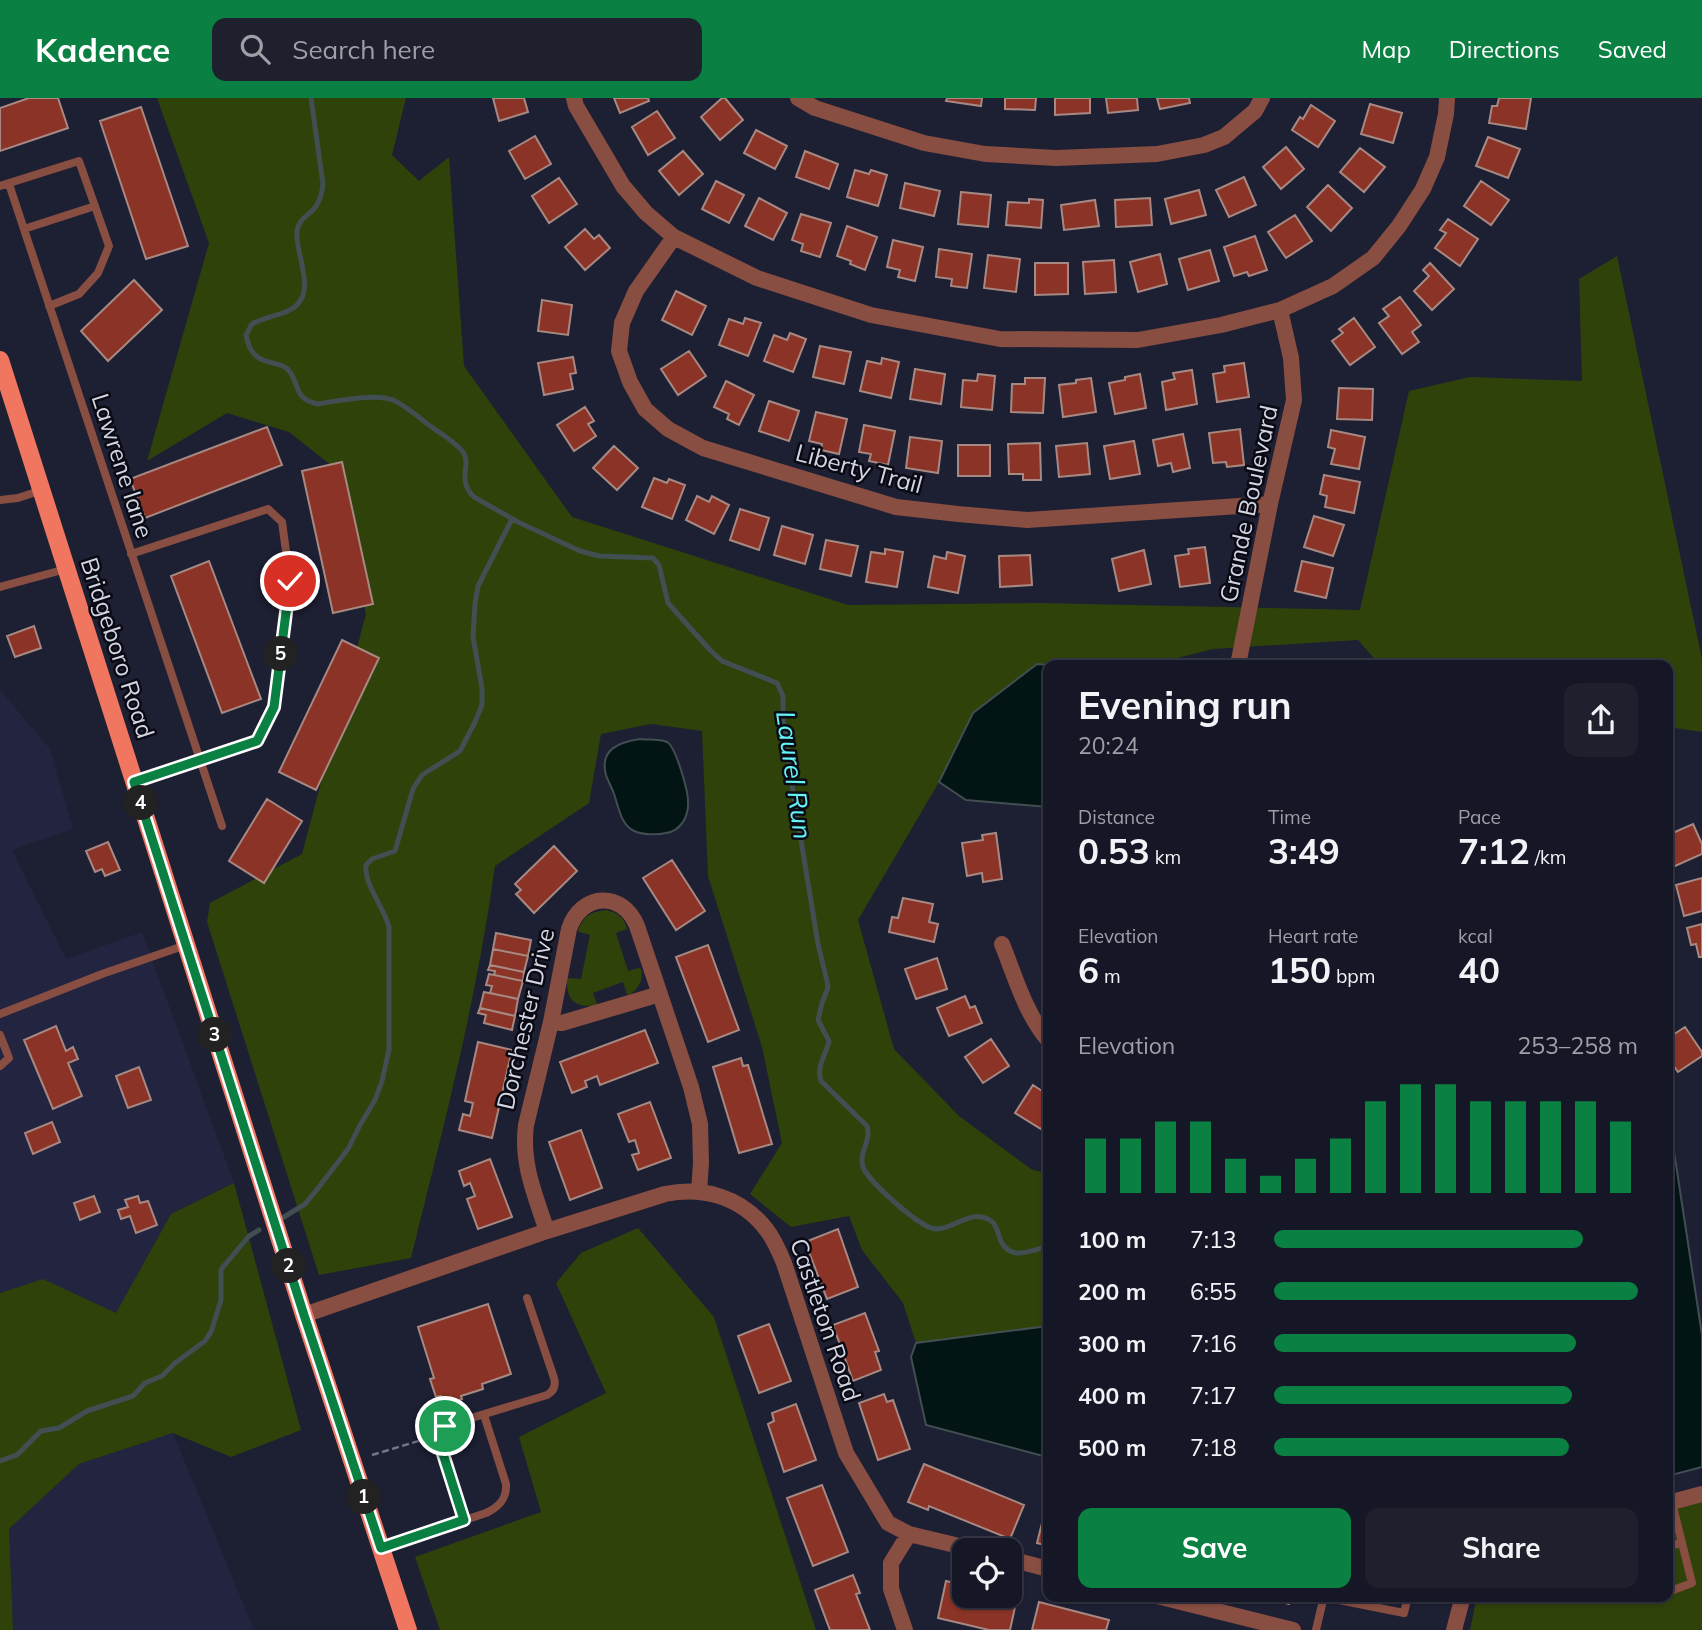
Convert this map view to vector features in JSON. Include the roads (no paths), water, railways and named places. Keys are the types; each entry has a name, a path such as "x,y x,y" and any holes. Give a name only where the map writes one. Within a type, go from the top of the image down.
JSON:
{"main road":[{"name":"Bridgeboro Road","path":"0,360 304,1315 408,1630"}],"street":[{"path":"574,98 576,106 623,186 646,213 674,237 757,278 871,315 1000,339 1138,340 1221,325 1280,310 1333,286 1373,258 1399,226 1423,188 1437,157 1447,98"},
{"path":"798,98 814,108 924,142 985,154 1056,158 1157,154 1204,145 1224,137 1255,111 1262,98"},
{"name":"Liberty Trail","path":"674,237 636,291 622,323 619,351 630,382 645,409 668,429 703,448 896,507 958,514 1027,520 1269,504"},
{"name":"Grande Boulevard","path":"1239,660 1269,504 1294,400 1292,358 1280,310"},
{"name":"Dorchester Drive","path":"547,1231 528,1176 524,1140 526,1125 551,1022 571,922 582,909 594,902 618,903 631,912 637,926 691,1087 700,1124 699,1191"},
{"path":"1002,944 1025,1002 1043,1034"},
{"path":"551,1022 562,1023 660,994"},
{"name":"Castleton Road","path":"304,1315 547,1231 665,1194 699,1191 722,1196 744,1209 766,1229 776,1245 846,1453 888,1523 908,1534 952,1544"},
{"path":"1673,1502 1702,1494"},
{"path":"905,1630 891,1588 891,1563 908,1534"},
{"path":"1022,1562 1043,1568"},
{"path":"1181,1602 1293,1630"},
{"path":"1454,1630 1461,1602"}],"lane":[{"path":"4,185 79,161 109,246 98,273 79,294 49,306"},
{"name":"Lawrene lane","path":"4,185 23,229 222,826"},
{"path":"23,229 95,206"},
{"path":"0,500 42,491"},
{"path":"131,554 268,509 282,522 290,581 274,707 257,741 134,782"},
{"path":"0,587 66,569"},
{"path":"0,1014 186,944"},
{"path":"0,1035 9,1058 0,1066"},
{"path":"464,1520 437,1435 438,1430 547,1395 554,1388 554,1378 527,1298"},
{"path":"381,1548 493,1510 503,1501 506,1490 484,1415"},
{"path":"1673,1513 1692,1583 1673,1590"},
{"path":"1673,1545 1682,1543"},
{"path":"1316,1630 1323,1602"},
{"path":"1351,1602 1404,1614 1407,1602"}],"waterway":[{"name":"Laurel Run","path":"311,98 323,184 318,204 301,221 297,230 304,274 303,295 298,304 288,311 252,324 246,335 254,354 290,372 301,395 310,402 318,404 376,397 393,400 403,406 463,452 466,485 474,497 518,522 580,551 599,556 653,558 659,565 668,603 709,649 722,661 777,683 783,696 783,719 792,785 818,944 828,988 818,1020 829,1041 821,1065 821,1081 867,1126 863,1167 875,1183 907,1213 936,1229 968,1218 981,1217 992,1222 1003,1244 1013,1252 1043,1247"},
{"path":"284,1217 305,1204 348,1149 375,1100 382,1081 389,1050 389,927 368,880 366,865 372,859 395,851 413,789 422,775 460,751 475,722 482,705 482,688 473,637 478,586 512,519"},
{"path":"0,1461 17,1455 41,1431 59,1428 87,1411 133,1396 145,1383 162,1376 205,1341 211,1332 221,1300 221,1270 249,1236 259,1230"}]}
